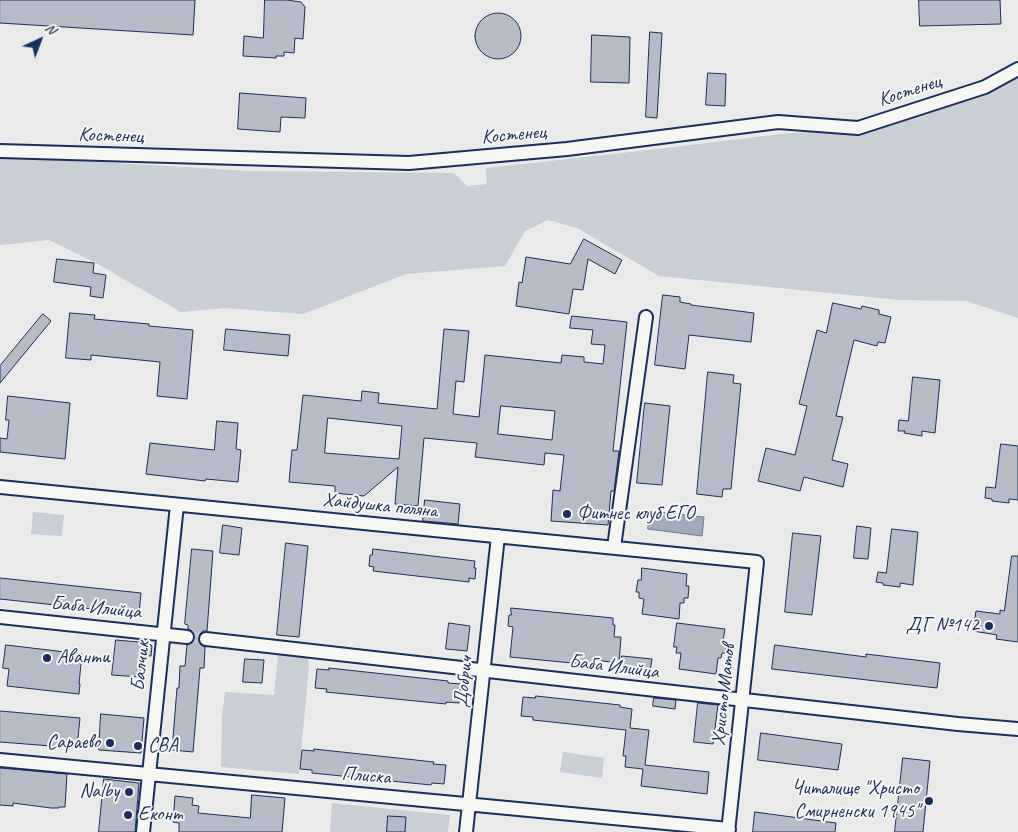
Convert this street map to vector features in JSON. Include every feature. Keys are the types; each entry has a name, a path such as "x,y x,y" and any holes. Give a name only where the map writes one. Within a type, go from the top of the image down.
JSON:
{"street":[{"name":"Костенец","path":"0,151 409,164 567,149 778,122 858,128 985,87 1018,69"},
{"path":"614,548 646,317"},
{"name":"Хайдушка поляна","path":"0,487 757,562"},
{"name":"Балчик","path":"144,832 177,505"},
{"name":"Добрич","path":"466,832 498,536"},
{"name":"Христо Матов","path":"729,830 757,562"},
{"name":"Баба Илийца","path":"0,617 187,637"},
{"name":"Баба Илийца","path":"206,639 1018,730"},
{"name":"Плиска","path":"0,760 729,830"}],"shaded area":[{"path":"1018,69 1018,318 966,301 900,300 659,276 577,228 548,220 525,231 505,266 406,274 303,314 224,308 181,312 96,263 49,240 0,245 0,156 249,171 454,173 467,186 487,184 486,168 781,134 858,128"},
{"path":"33,512 64,515 62,536 31,534"},
{"path":"278,655 308,658 309,666 299,774 221,767 222,718 225,692 274,695"},
{"path":"563,752 604,758 602,778 560,772"},
{"path":"332,803 450,815 448,832 330,832"}],"water":[{"path":"650,511 704,517 702,536 648,529"}],"building":[{"path":"0,0 195,0 193,35 0,23"},
{"path":"265,0 301,2 305,7 303,39 295,38 294,53 284,52 284,56 276,56 276,58 243,56 244,36 263,38"},
{"path":"919,0 1000,0 1001,24 920,26"},
{"path":"494,13 502,13 511,17 517,23 521,36 517,49 511,55 502,59 494,59 485,55 479,49 475,40 475,32 479,23 485,17"},
{"path":"650,32 662,33 657,118 646,117"},
{"path":"592,35 630,37 629,83 591,82"},
{"path":"708,73 726,74 725,106 706,105"},
{"path":"240,93 306,98 305,118 281,117 280,132 238,129"},
{"path":"584,239 622,260 615,274 588,259 583,290 573,289 569,314 516,306 519,282 522,283 526,257 570,264"},
{"path":"57,259 94,263 93,273 106,275 103,298 90,296 91,287 54,282"},
{"path":"663,295 680,297 680,302 691,305 754,313 751,342 689,335 685,369 655,365"},
{"path":"833,303 861,309 862,306 879,310 879,314 891,317 885,343 878,342 877,346 854,340 836,416 843,417 832,460 848,464 843,487 804,477 800,491 758,481 766,448 795,455 807,406 799,404 817,330 826,333"},
{"path":"70,313 95,315 94,319 193,330 187,399 157,396 160,362 91,355 91,360 66,358"},
{"path":"43,314 51,321 0,383 0,366"},
{"path":"572,316 627,322 613,451 619,451 614,491 611,491 608,525 551,521 553,490 560,491 564,455 545,453 544,465 475,457 477,443 424,438 418,506 395,504 398,467 364,496 335,493 335,486 289,482 292,450 297,450 303,395 361,401 362,391 379,393 378,403 437,409 444,329 469,331 464,382 456,381 453,414 479,417 485,355 561,363 562,355 584,357 584,362 603,364 605,345 591,344 593,330 570,328","holes":["501,406 555,411 552,440 498,434","328,418 402,426 399,459 325,453"]},
{"path":"226,329 290,335 288,356 224,350"},
{"path":"708,372 734,375 733,383 741,384 731,489 723,489 722,497 697,494"},
{"path":"913,377 940,380 935,433 922,431 922,436 898,431 899,420 908,421"},
{"path":"8,396 70,403 65,459 0,452 0,438 7,439 9,420 6,420"},
{"path":"645,403 670,406 662,485 637,483"},
{"path":"217,421 238,423 236,449 241,450 238,482 206,479 205,481 146,474 150,443 214,450"},
{"path":"1001,444 1018,446 1018,500 1009,499 1009,503 992,501 992,499 985,498 986,487 995,488"},
{"path":"425,500 460,504 458,524 423,521"},
{"path":"223,525 242,528 239,555 220,553"},
{"path":"857,526 871,528 868,559 854,558"},
{"path":"892,529 918,532 913,585 900,583 900,587 883,585 883,583 876,582 878,572 886,573"},
{"path":"793,533 821,536 812,615 785,612"},
{"path":"286,543 308,546 299,637 277,635"},
{"path":"192,549 213,551 207,631 203,631 198,639 201,645 205,647 204,668 200,668 193,752 172,750 180,666 185,666 187,645 193,642 195,637 192,631 188,629 188,625 185,624"},
{"path":"373,549 475,561 475,579 469,578 469,582 373,571 374,567 369,566 370,555 372,555"},
{"path":"1012,556 1018,556 1018,642 996,639 997,635 973,631 976,611 1000,614 1000,610 1004,611"},
{"path":"642,568 687,574 688,598 684,598 684,603 680,603 679,619 642,614 644,599 639,598 639,592 636,592 638,580 641,580"},
{"path":"0,578 141,593 139,614 0,599"},
{"path":"511,608 613,618 613,625 615,625 614,637 621,637 619,663 594,660 593,665 510,657 513,627 508,626"},
{"path":"449,623 470,626 467,651 446,649"},
{"path":"677,623 725,629 723,640 727,641 725,653 722,653 721,658 718,658 716,674 679,669 681,653 676,653 677,647 674,647"},
{"path":"116,640 149,643 152,646 151,656 142,655 140,677 112,675"},
{"path":"6,645 82,654 79,694 7,686 9,669 3,668"},
{"path":"775,645 866,657 866,654 940,663 937,688 772,669"},
{"path":"622,656 652,659 650,671 621,667"},
{"path":"245,659 264,660 262,683 243,682"},
{"path":"329,668 461,684 459,703 446,702 446,704 326,692 327,689 315,688 317,669 329,670"},
{"path":"536,696 620,705 620,707 632,709 630,728 649,730 645,765 709,772 707,794 641,786 643,769 625,767 626,756 623,756 626,730 533,720 533,717 521,716 523,697 535,698"},
{"path":"654,698 676,700 675,709 653,706"},
{"path":"698,703 718,705 713,744 694,742"},
{"path":"0,711 80,718 77,748 0,742"},
{"path":"101,714 144,718 141,753 99,750"},
{"path":"761,733 842,744 838,770 758,760"},
{"path":"314,749 434,762 433,764 446,765 444,784 432,783 431,785 312,773 312,770 300,769 302,750 314,751"},
{"path":"903,758 930,761 923,832 895,832"},
{"path":"0,768 67,774 65,807 51,808 13,803 13,806 0,805"},
{"path":"104,779 139,783 135,832 99,832"},
{"path":"252,795 285,798 282,832 179,832 179,823 173,822 175,796 193,798 192,805 199,806 198,813 250,818"},
{"path":"755,812 836,823 835,832 753,832"},
{"path":"388,816 406,817 405,832 387,832"}],"tunnel":[{"path":"187,637 206,639"}],"place":[{"name":"Фитнес клуб ЕГО","path":"567,514"},
{"name":"ДГ №142","path":"989,626"},
{"name":"Аванти","path":"47,658"},
{"name":"Сараево","path":"110,743"},
{"name":"CBA","path":"138,746"},
{"name":"Nalby","path":"129,792"},
{"name":"Читалище \"Христо Смирненски 1945\"","path":"929,801"},
{"name":"Еконт","path":"128,815"}]}
